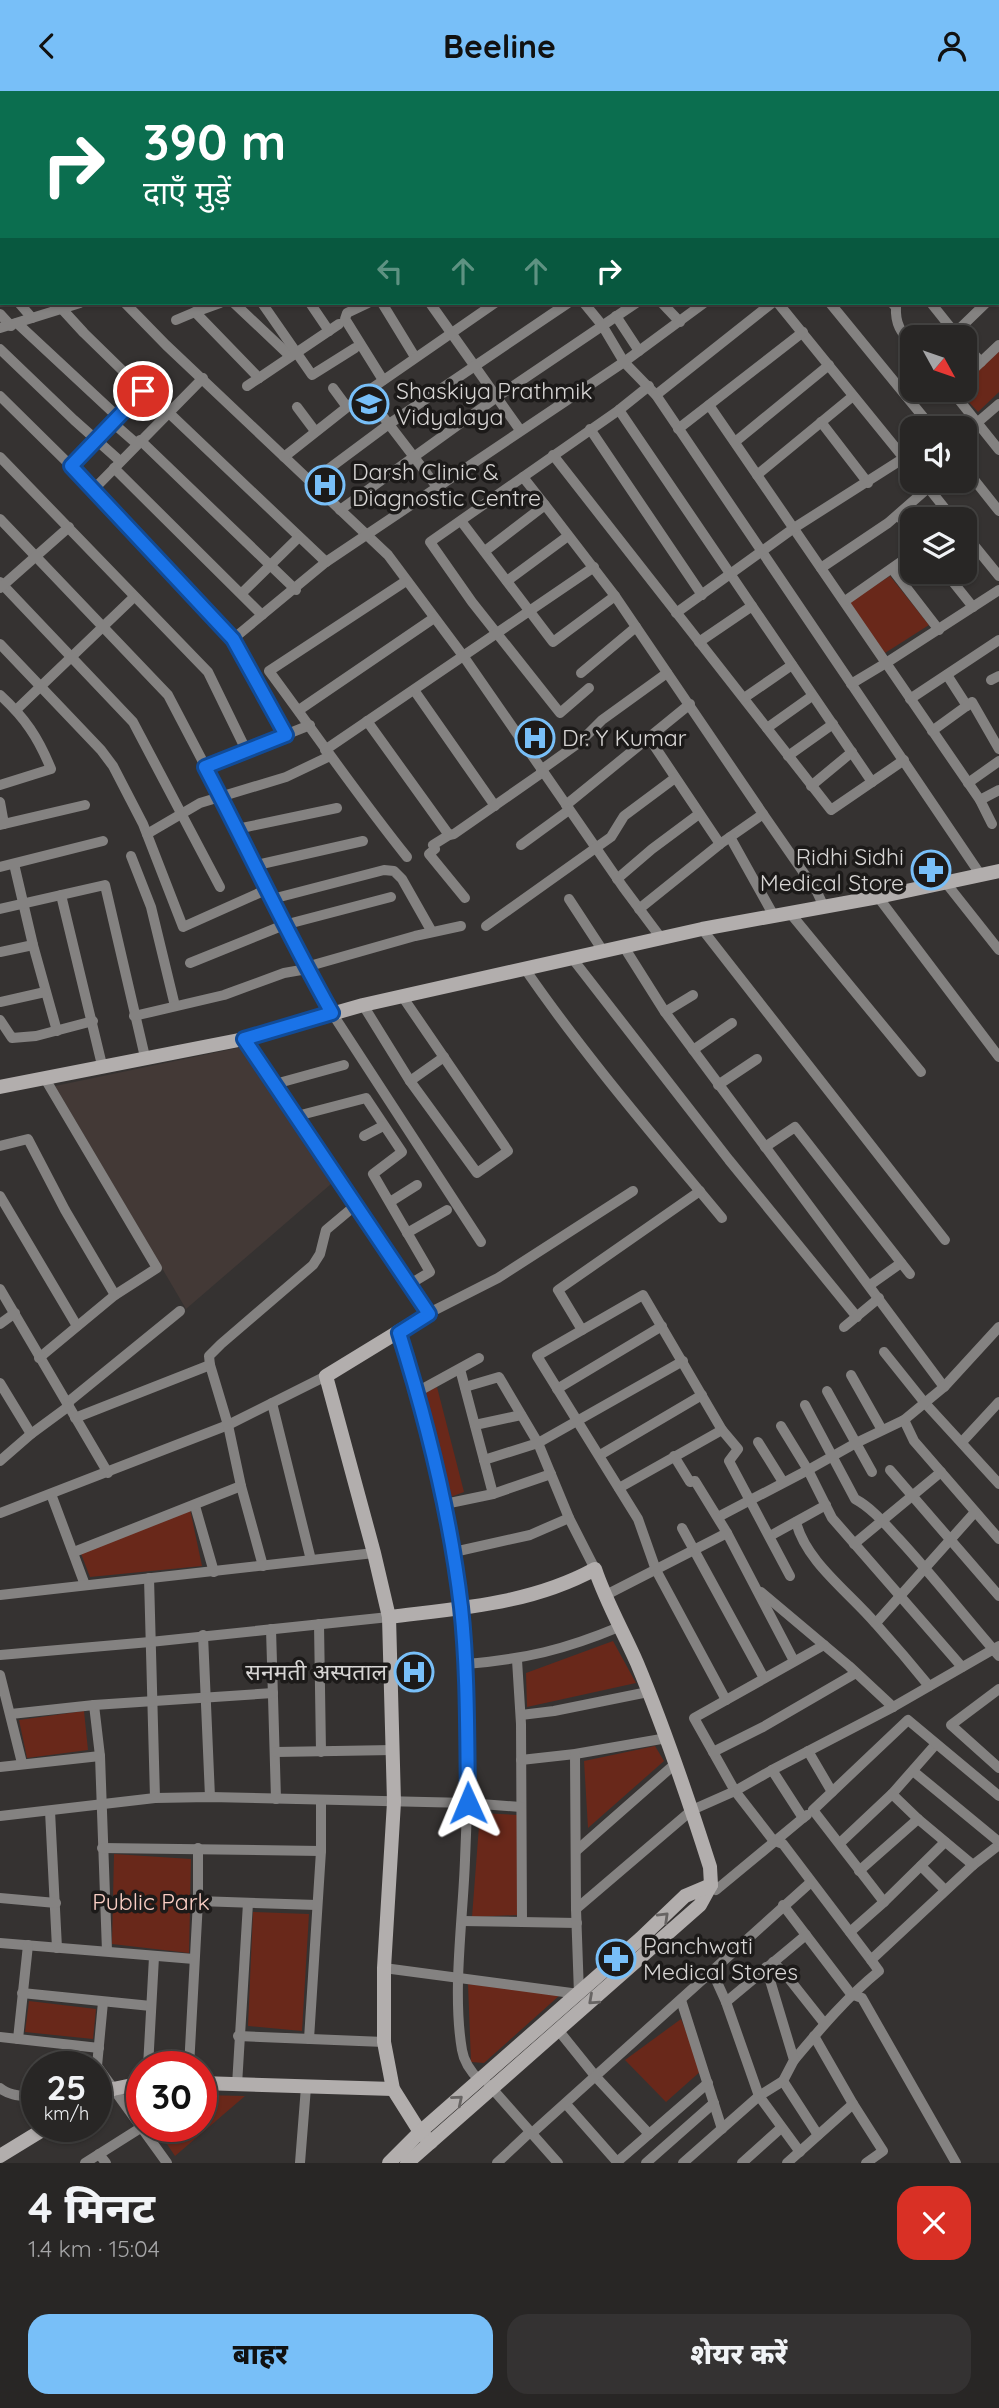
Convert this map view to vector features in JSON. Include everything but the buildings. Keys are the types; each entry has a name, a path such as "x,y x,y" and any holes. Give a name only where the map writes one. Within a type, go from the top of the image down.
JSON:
{"street":[{"path":"21,305 32,318"},
{"path":"9,325 73,305"},
{"path":"127,305 388,555 464,657 617,879 661,938"},
{"path":"176,320 214,305"},
{"path":"236,305 293,354 312,375 355,348"},
{"path":"263,305 293,354"},
{"path":"311,305 329,331"},
{"path":"364,305 347,313 345,320 383,380"},
{"path":"383,305 415,357"},
{"path":"431,305 520,431"},
{"path":"311,482 388,424 565,305"},
{"path":"586,305 602,325 624,362 652,390 979,874"},
{"path":"340,510 497,397 633,305"},
{"path":"664,305 680,322"},
{"path":"233,639 296,590 326,562 624,362 702,305"},
{"path":"589,688 560,713 472,602 430,542 590,429 652,390 769,305"},
{"path":"780,305 900,453"},
{"path":"833,305 922,416"},
{"path":"894,305 900,331"},
{"path":"933,305 949,325"},
{"path":"966,325 984,305"},
{"path":"284,457 365,393 451,333 483,306"},
{"path":"62,309 143,391 326,562"},
{"path":"195,312 259,378"},
{"path":"0,314 296,590"},
{"path":"616,316 639,351"},
{"path":"247,386 339,324"},
{"path":"678,429 803,332"},
{"path":"977,366 999,345"},
{"path":"0,349 96,440 262,615"},
{"path":"977,358 981,362"},
{"path":"735,442 829,365"},
{"path":"92,491 203,378"},
{"path":"333,388 347,407"},
{"path":"71,466 143,391"},
{"path":"365,393 437,487"},
{"path":"0,396 71,466 233,639 286,735"},
{"path":"757,475 853,396"},
{"path":"962,403 999,450"},
{"path":"978,423 999,404"},
{"path":"709,405 980,800 992,824"},
{"path":"297,407 315,431"},
{"path":"619,410 872,782"},
{"path":"821,422 868,483"},
{"path":"590,429 702,595"},
{"path":"553,455 831,810 904,760"},
{"path":"0,457 208,672 246,750"},
{"path":"676,613 794,528 900,461"},
{"path":"523,477 615,596 824,907"},
{"path":"977,483 999,511"},
{"path":"821,568 898,515 918,493"},
{"path":"932,493 943,507"},
{"path":"485,551 545,505"},
{"path":"0,519 168,695 257,866 306,968 332,1013 481,1242"},
{"path":"461,521 553,642 615,596"},
{"path":"69,527 1,585 133,722 220,887"},
{"path":"507,581 568,536"},
{"path":"242,593 299,537"},
{"path":"977,549 999,576"},
{"path":"845,601 900,563"},
{"path":"147,834 200,803 286,777 328,753 367,721 594,567"},
{"path":"892,569 939,629"},
{"path":"406,581 269,671 407,857"},
{"path":"955,584 973,607"},
{"path":"851,684 999,590"},
{"path":"16,710 134,597"},
{"path":"699,642 752,606"},
{"path":"299,710 434,618"},
{"path":"580,673 636,627"},
{"path":"910,699 999,640"},
{"path":"0,644 113,766 147,834 183,927 270,894 384,870 394,871 402,879 432,932"},
{"path":"744,698 792,665"},
{"path":"465,898 429,854 435,849 433,845 495,806 580,743 602,720 667,673"},
{"path":"947,675 967,706"},
{"path":"414,690 495,806"},
{"path":"0,695 35,733 51,769 0,785"},
{"path":"767,728 813,695"},
{"path":"932,731 972,702 999,749"},
{"path":"521,845 690,704"},
{"path":"367,721 449,835"},
{"path":"788,756 833,724"},
{"path":"205,767 310,725"},
{"path":"649,738 720,844"},
{"path":"811,786 852,752"},
{"path":"968,783 999,761"},
{"path":"486,926 614,834 624,816 675,778"},
{"path":"980,800 999,790"},
{"path":"0,802 2,825 85,805"},
{"path":"237,829 337,809"},
{"path":"617,879 699,814"},
{"path":"639,909 720,844 763,814"},
{"path":"730,837 774,916"},
{"path":"0,867 103,841"},
{"path":"257,866 362,841"},
{"path":"131,856 153,915 175,1006"},
{"path":"15,864 33,945 57,1031"},
{"path":"0,1087 244,1039 363,1005 702,929 878,897 999,871"},
{"path":"946,883 999,950"},
{"path":"0,909 105,884 145,1057"},
{"path":"61,895 102,1065"},
{"path":"190,963 284,925 391,897"},
{"path":"878,897 999,1057"},
{"path":"569,899 604,951"},
{"path":"790,913 921,1072"},
{"path":"134,1016 235,991 284,973 461,926"},
{"path":"702,929 945,1240"},
{"path":"0,952 33,945"},
{"path":"624,947 665,1012 944,1387"},
{"path":"572,958 729,1160 857,1317"},
{"path":"525,968 579,1045 722,1218"},
{"path":"0,1002 45,992"},
{"path":"665,1012 693,995"},
{"path":"363,1005 410,1081 477,1173 508,1151 402,996"},
{"path":"0,1020 12,1038 36,1037 93,1021"},
{"path":"693,1050 732,1023"},
{"path":"244,1039 429,1314"},
{"path":"410,1081 444,1057"},
{"path":"718,1084 757,1059"},
{"path":"275,1084 344,1065"},
{"path":"40,1358 115,1295 157,1268 44,1077"},
{"path":"297,1116 366,1098 402,1152 373,1174 430,1272 410,1285"},
{"path":"364,1136 383,1126"},
{"path":"765,1147 795,1127 909,1274"},
{"path":"0,1146 28,1139 65,1210 115,1295"},
{"path":"390,1202 417,1185"},
{"path":"0,1513 228,1425 326,1376 429,1314 498,1278 633,1191"},
{"path":"582,1330 558,1290 699,1191"},
{"path":"0,1196 77,1326"},
{"path":"262,1566 228,1425 210,1365 212,1352 313,1265 320,1254 326,1230 357,1204"},
{"path":"407,1233 447,1210"},
{"path":"870,1285 901,1263"},
{"path":"0,1289 108,1473"},
{"path":"726,1700 656,1570 638,1519 537,1356 643,1295 722,1430 738,1450 729,1461 790,1576"},
{"path":"844,1327 879,1298"},
{"path":"0,1461 180,1311"},
{"path":"0,1324 15,1313"},
{"path":"557,1389 662,1326"},
{"path":"718,1517 904,1420 944,1387 999,1327"},
{"path":"399,1333 445,1504 454,1552 466,1664 468,1803 459,1979 462,2052 470,2071 485,2083 558,2163"},
{"path":"884,1352 924,1402 998,1480"},
{"path":"417,1392 479,1359"},
{"path":"484,1461 538,1443 683,1361"},
{"path":"75,1418 210,1365"},
{"path":"460,1369 492,1494"},
{"path":"851,1375 881,1430"},
{"path":"326,1376 389,1617 394,1802 384,1968 383,2042 393,2089 426,2137"},
{"path":"465,1387 499,1377 538,1443 667,1738 710,1867 711,1885 700,1905 559,2031 485,2083"},
{"path":"2,1391 31,1434"},
{"path":"827,1391 872,1472"},
{"path":"600,1455 702,1395"},
{"path":"962,1442 999,1402"},
{"path":"272,1403 312,1560"},
{"path":"576,1909 692,1810 735,1791 997,1650 927,1569 863,1503 855,1499 804,1405"},
{"path":"475,1425 522,1415"},
{"path":"904,1420 914,1441 999,1539"},
{"path":"781,1426 832,1518 962,1667"},
{"path":"619,1488 722,1430"},
{"path":"758,1441 783,1482"},
{"path":"674,1456 690,1482 695,1481 718,1517 794,1661"},
{"path":"890,1470 999,1596"},
{"path":"854,1543 941,1472"},
{"path":"445,1504 492,1494 551,1474"},
{"path":"74,1552 241,1486"},
{"path":"51,1495 85,1585"},
{"path":"770,1535 826,1505"},
{"path":"195,1506 214,1572"},
{"path":"876,1623 927,1569 975,1512"},
{"path":"454,1552 530,1535 569,1518"},
{"path":"796,1522 809,1552 876,1623 929,1686"},
{"path":"682,1528 764,1678"},
{"path":"604,1596 727,1533"},
{"path":"0,1595 374,1553"},
{"path":"0,1655 150,1642 461,1608 532,1595 567,1584 595,1569"},
{"path":"149,1579 155,1798"},
{"path":"758,1589 893,1707"},
{"path":"318,1624 321,1752"},
{"path":"466,1664 517,1660 565,1648 619,1627"},
{"path":"271,1629 276,1799"},
{"path":"203,1635 211,1797"},
{"path":"683,2163 759,2097 783,2081 794,2060 824,2023 851,1994 879,1971 783,1844 773,1840 735,1791 694,1718 824,1645"},
{"path":"517,1660 521,1715 522,1921"},
{"path":"713,1752 856,1673"},
{"path":"0,1675 22,1763"},
{"path":"521,1715 648,1692"},
{"path":"11,1714 94,1705 273,1693"},
{"path":"997,1695 951,1725 999,1768"},
{"path":"94,1705 100,1756 107,1951"},
{"path":"711,1885 716,1890 773,1840 813,1810 908,1720 999,1796"},
{"path":"521,1760 667,1738"},
{"path":"840,1843 892,1794 936,1744"},
{"path":"276,1752 393,1750"},
{"path":"808,1751 832,1792"},
{"path":"575,1753 579,1994"},
{"path":"0,1767 100,1756"},
{"path":"576,1851 675,1764"},
{"path":"772,1770 803,1818"},
{"path":"871,1960 999,1843 912,1771"},
{"path":"892,1794 973,1865"},
{"path":"0,1816 155,1798 211,1797 468,1803 521,1807"},
{"path":"309,2039 321,1851 321,1800"},
{"path":"813,1810 884,1902"},
{"path":"50,1811 57,1948"},
{"path":"859,1871 918,1819"},
{"path":"849,1932 945,1842"},
{"path":"102,1848 321,1851"},
{"path":"190,2051 198,1901 198,1849"},
{"path":"921,1865 945,1891"},
{"path":"496,2163 596,2077 811,1882"},
{"path":"389,2163 426,2137 685,1896 711,1885"},
{"path":"0,1898 56,1903"},
{"path":"198,1901 317,1905"},
{"path":"237,2085 248,1903"},
{"path":"783,1905 851,1994 862,1999 956,2163"},
{"path":"463,1921 577,1923"},
{"path":"726,2002 806,1935"},
{"path":"0,1943 194,1959"},
{"path":"18,2039 28,1945"},
{"path":"149,2051 154,1957"},
{"path":"769,1965 786,1975 824,2023"},
{"path":"769,1965 794,2060"},
{"path":"384,1968 579,1994"},
{"path":"712,1971 726,2002 759,2097 800,2152"},
{"path":"22,1993 151,2006"},
{"path":"681,2000 722,2129"},
{"path":"103,2002 97,2066 126,2106"},
{"path":"559,2031 596,2077 649,2134"},
{"path":"238,2036 383,2042"},
{"path":"814,2036 883,2151 866,2163"},
{"path":"0,2037 99,2048"},
{"path":"783,2081 818,2135"},
{"path":"566,2103 617,2163 708,2083"},
{"path":"217,2084 393,2089"},
{"path":"113,2089 126,2086"},
{"path":"300,2163 306,2087"},
{"path":"1,2090 21,2094"},
{"path":"646,2163 714,2103"},
{"path":"788,2163 853,2104"},
{"path":"742,2163 780,2128"},
{"path":"407,2163 426,2137"},
{"path":"85,2163 103,2159 126,2140"},
{"path":"0,2156 23,2142"},
{"path":"152,2142 167,2163"}],"shaded area":[{"path":"242,1047 331,1184 186,1309 55,1086"}],"green space":[{"path":"999,348 999,392 978,412 970,403 977,402 977,369"},
{"path":"890,576 929,625 885,653 849,602"},
{"path":"437,1387 464,1492 445,1499 421,1395"},
{"path":"190,1509 202,1566 90,1577 80,1551"},
{"path":"613,1641 636,1683 527,1707 526,1673"},
{"path":"84,1711 88,1750 27,1758 19,1720"},
{"path":"655,1746 664,1761 588,1828 584,1761"},
{"path":"480,1813 517,1815 518,1915 472,1917"},
{"name":"Public Park","path":"114,1854 191,1859 189,1953 112,1944"},
{"name":"Public Park","path":"253,1912 309,1914 302,2031 248,2026"},
{"path":"468,1984 560,1995 484,2063 471,2062"},
{"path":"29,2001 96,2009 93,2039 25,2032"},
{"path":"681,2019 702,2070 666,2102 625,2060"},
{"path":"217,2095 245,2096 217,2120"},
{"path":"166,2142 191,2142 175,2156"}],"place":[{"name":"Shaskiya Prathmik Vidyalaya","path":"369,404"},
{"name":"Darsh Clinic & Diagnostic Centre","path":"325,485"},
{"name":"Dr. Y Kumar","path":"535,738"},
{"name":"Ridhi Sidhi Medical Store","path":"931,870"},
{"name":"सनमती अस्पताल","path":"414,1672"},
{"name":"Panchwati Medical Stores","path":"616,1959"}],"route":[{"path":"143,391 71,466 233,639 286,735 205,767 257,866 285,927 332,1013 244,1039 429,1314 399,1333 429,1438 454,1552 466,1664 468,1803"}]}
